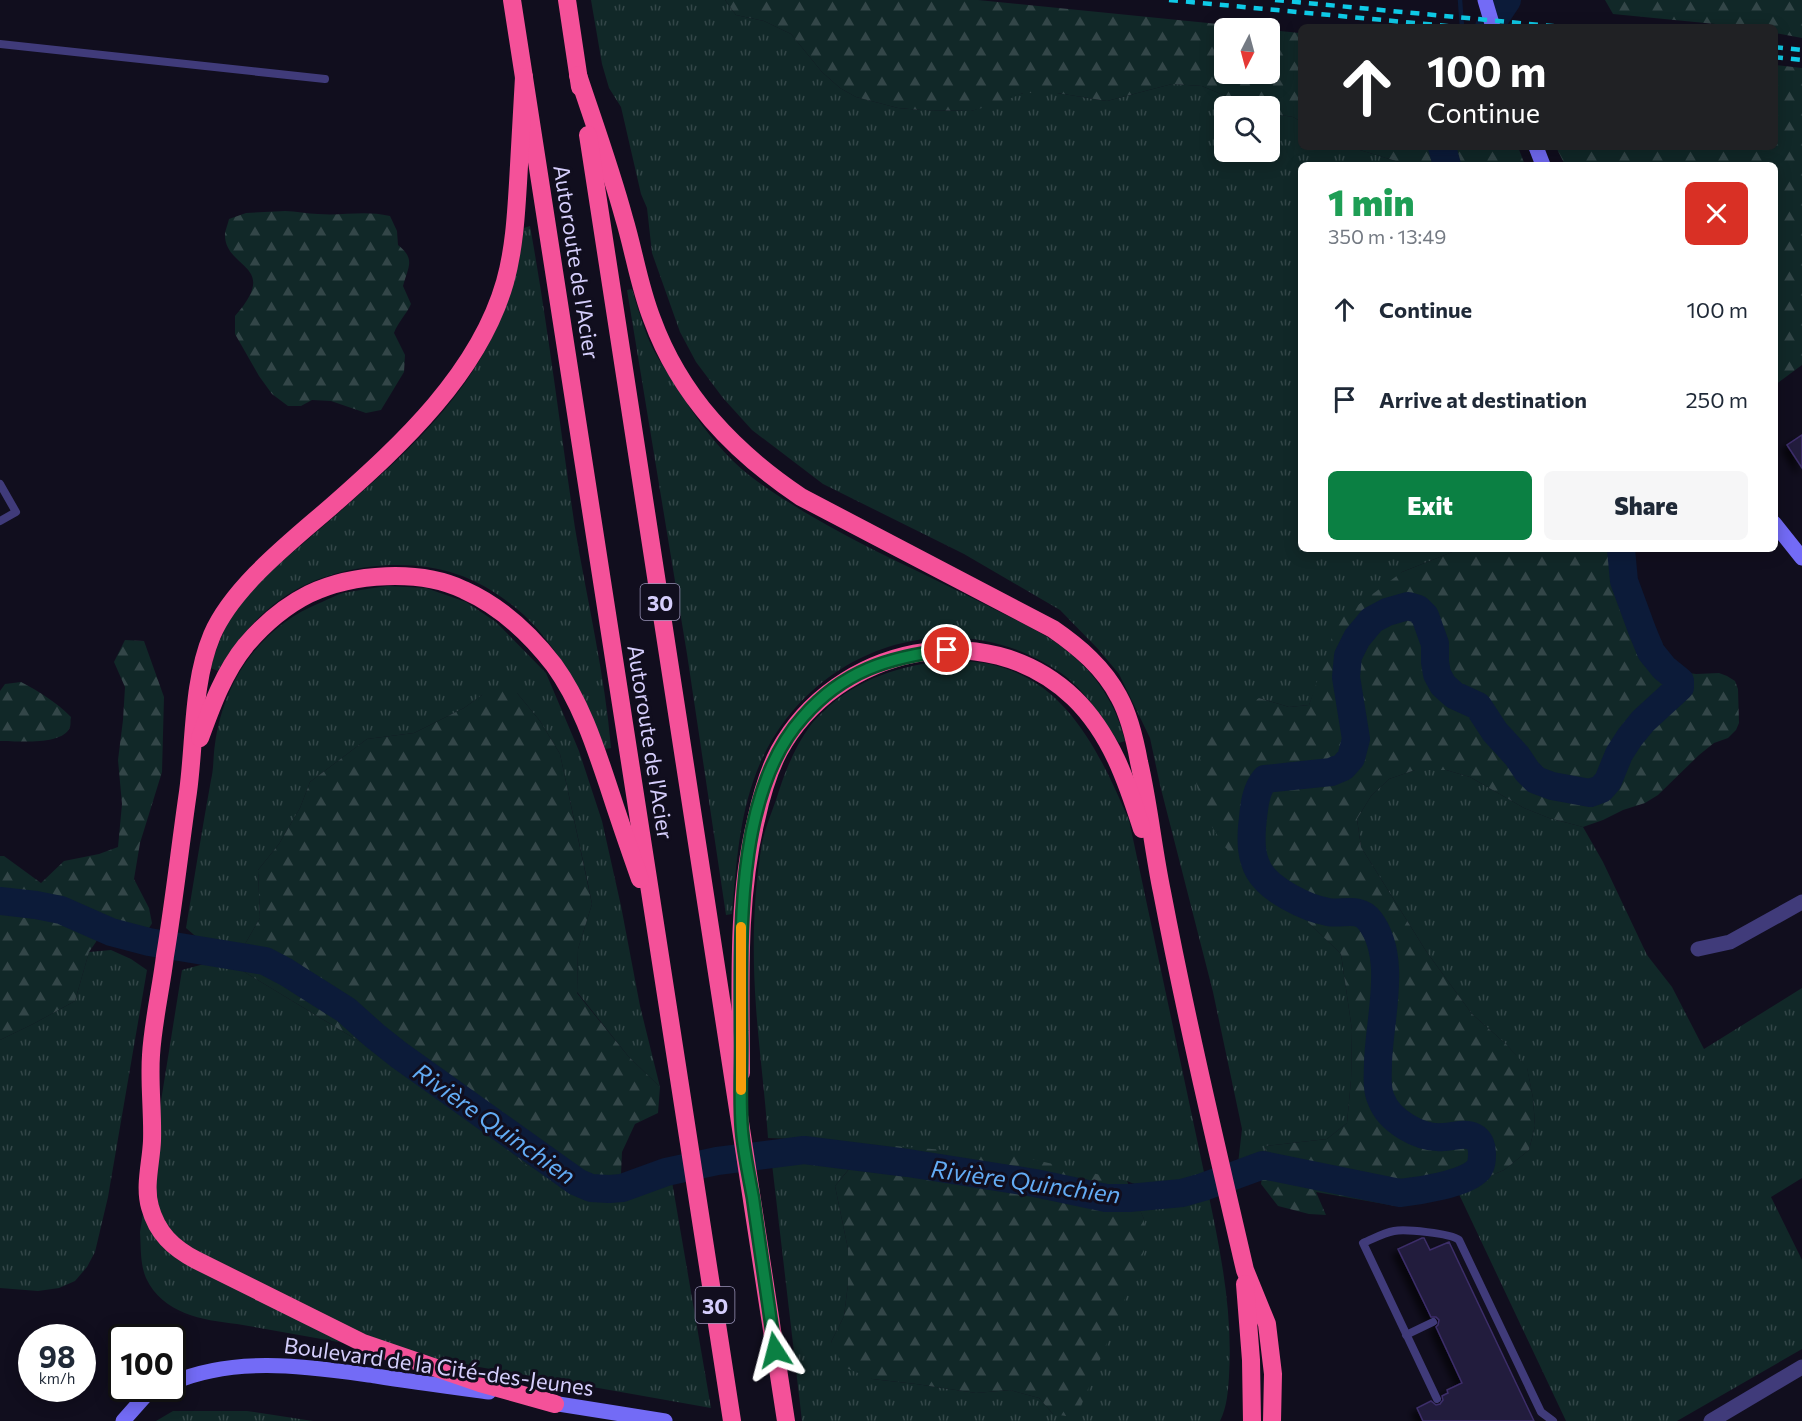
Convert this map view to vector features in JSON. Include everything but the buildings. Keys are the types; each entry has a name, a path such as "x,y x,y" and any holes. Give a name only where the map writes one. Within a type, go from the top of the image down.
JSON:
{"highway":[{"name":"Autoroute de l'Acier","path":"512,0 732,1421"},
{"name":"Autoroute de l'Acier","path":"567,0 786,1421"},
{"path":"578,75 624,219 651,318 670,360 699,406 743,453 768,475 801,497 1053,629 1074,643 1093,661 1119,697 1128,717 1142,773 1162,891 1245,1270 1251,1360 1252,1421"},
{"path":"524,77 516,215 510,263 497,304 487,326 457,374 421,423 256,574 239,592 213,634 200,678 191,768 151,1054 152,1143 148,1191 149,1204 156,1225 180,1251 196,1260 340,1333 395,1355 480,1383 555,1404"},
{"path":"191,768 213,702 232,664 246,645 276,615 310,593 351,581 399,576 421,577 463,589 486,601 521,628 567,684 597,750 656,929"},
{"path":"742,1136 742,919 747,862 758,812 773,764 789,735 802,717 817,703 837,686 855,675 898,658 947,650 970,650 1014,660 1057,684 1088,713 1112,749 1132,799 1162,891"},
{"path":"1245,1270 1267,1324 1273,1374 1272,1421"},
{"path":"1273,1374 1283,1421"}],"main road":[{"path":"1485,2 1492,24"},
{"path":"1778,528 1802,558"},
{"name":"Boulevard de la Cité-des-Jeunes","path":"186,1378 201,1372 280,1365 499,1393 665,1421"},
{"path":"123,1421 140,1402"}],"street":[{"path":"1698,949 1730,942 1802,902"},
{"path":"1711,1421 1802,1367"}],"lane":[{"path":"0,44 326,79"},
{"path":"0,484 16,512 0,521"},
{"path":"1437,1399 1363,1243 1389,1232 1397,1230 1454,1236 1459,1240 1541,1412 1551,1420"},
{"path":"1406,1335 1433,1322"}],"green space":[{"path":"591,0 725,0 736,15 764,21 791,34 822,72 840,88 856,97 898,108 971,111 1023,93 1057,93 1107,101 1172,84 1202,86 1226,96 1214,96 1214,162 1280,162 1280,115 1298,120 1298,150 1360,150 1399,162 1298,162 1298,552 1452,552 1402,572 1318,682 1309,705 1289,707 1259,698 1309,923 1341,954 1352,1030 1351,1080 1347,1123 1327,1139 1266,1146 1264,1157 1238,1164 1242,1129 1213,992 1150,738 1119,674 1060,610 964,554 823,484 752,430 723,398 696,362 680,332 652,253 647,208 641,194 621,107 609,88 602,64"},
{"path":"725,0 978,0 1214,24 1214,84 1280,84 1280,31 1298,33 1298,120 1280,115 1280,96 1226,96 1202,86 1172,84 1107,101 1057,93 1023,93 1000,103 971,111 898,108 856,97 840,88 822,72 791,34 764,21 736,15"},
{"path":"1605,0 1802,0 1802,38 1778,34 1778,24 1715,24 1613,14"},
{"path":"1778,65 1802,68 1802,365 1778,383 1778,162 1564,162 1558,150 1778,150"},
{"path":"1360,150 1519,150 1524,162 1399,162"},
{"path":"285,211 314,214 371,213 390,216 397,231 398,245 409,259 403,286 411,304 394,333 405,355 404,372 381,410 366,413 331,401 312,400 301,406 288,406 272,394 235,334 235,316 248,299 253,286 252,276 247,268 232,254 227,245 225,233 229,219 246,213"},
{"path":"530,226 575,528 605,693 611,748 605,749 591,714 564,664 529,620 486,587 466,577 437,569 416,566 372,566 330,575 310,583 281,599 259,617 232,649 218,671 210,668 227,623 240,603 269,574 398,459 457,394 481,359 500,320 515,276 524,228"},
{"path":"632,289 641,319 659,359 702,425 740,468 777,495 829,526 1021,623 1058,645 1087,670 1104,691 1125,741 1119,743 1093,705 1070,680 1022,652 981,640 939,638 898,644 860,659 824,681 793,711 768,747 751,787 741,829 732,914 726,915 687,654 627,290"},
{"path":"1452,552 1628,552 1633,582 1646,615 1673,667 1683,672 1696,674 1719,673 1735,681 1738,689 1739,723 1728,738 1714,743 1699,755 1658,795 1645,803 1583,827 1549,818 1524,808 1470,777 1446,770 1415,770 1389,779 1371,796 1357,819 1361,847 1426,951 1472,1014 1506,1044 1527,1067 1535,1126 1529,1150 1504,1170 1457,1190 1396,1206 1316,1192 1326,1215 1309,1214 1278,1206 1261,1184 1266,1146 1327,1139 1347,1123 1352,1030 1341,954 1309,923 1257,882 1224,846 1204,814 1195,778 1206,738 1259,698 1289,707 1309,705 1338,620 1402,572"},
{"path":"388,586 426,588 466,602 496,622 546,673 579,751 602,821 640,1006 660,1087 628,1056 577,992 578,949 592,904 588,884 560,754 540,721 517,693 482,695 464,708 414,733 367,739 310,782 300,808 279,844 258,870 260,918 245,944 208,947 186,928 212,776 215,744 227,698 237,677 249,658 264,641 300,612 343,593"},
{"path":"125,640 144,641 164,697 162,772 140,843 134,879 149,908 152,923 144,937 131,939 109,923 89,952 75,1001 0,1040 0,856 4,856 41,883 64,861 99,854 118,847 122,804 118,760 125,687 114,662"},
{"path":"950,660 971,661 1004,668 1028,678 1049,692 1082,730 1108,774 1129,820 1205,1177 1178,1188 1159,1189 1127,1181 870,1144 768,1138 757,1023 755,904 762,843 786,771 794,752 813,722 850,690 881,675 915,665"},
{"path":"21,682 48,698 71,717 70,727 66,733 49,740 0,741 0,691 5,684"},
{"path":"497,687 517,693 540,721 560,754 592,904 578,949 577,993 628,1056 660,1087 658,1113 635,1124 622,1152 620,1196 582,1190 523,1163 468,1112 412,1069 357,1040 241,970 245,944 260,918 258,870 279,844 300,808 310,782 367,739 414,733 464,708"},
{"path":"1415,770 1446,770 1470,777 1524,808 1549,818 1583,827 1603,862 1647,955 1672,987 1704,1049 1802,988 1802,1178 1771,1197 1802,1260 1802,1349 1677,1421 1566,1421 1457,1190 1504,1170 1529,1150 1535,1126 1533,1098 1527,1068 1506,1044 1472,1014 1426,951 1361,847 1357,819 1371,796 1389,779"},
{"path":"111,950 131,959 147,970 108,1197 95,1252 87,1267 75,1281 59,1288 38,1291 0,1288 0,1040 75,1001 89,952"},
{"path":"242,963 241,970 357,1040 412,1069 468,1112 523,1163 582,1190 620,1196 671,1176 711,1408 210,1320 185,1313 162,1300 153,1290 144,1273 140,1232 182,970 204,964"},
{"path":"870,1144 1018,1156 1127,1181 1144,1219 1144,1252 1079,1411 1066,1416 1053,1414 1039,1398 1010,1390 976,1393 872,1379 844,1367 831,1342 844,1316 848,1284 848,1249 835,1186"},
{"path":"798,1158 853,1164 835,1186 848,1249 848,1284 844,1316 831,1342 872,1379 976,1393 1010,1390 1039,1398 1053,1414 1144,1219 1136,1202 1151,1202 1208,1192 1228,1307 1230,1353 1228,1388 1226,1405 1220,1421 802,1421 772,1164 780,1160"},
{"path":"173,1411 247,1411 313,1421 156,1421"}],"waterway":[{"path":"1460,0 1462,24"},
{"name":"Rivière Quinchien","path":"1491,24 1507,0"},
{"name":"Rivière Quinchien","path":"1443,150 1446,162"},
{"name":"Rivière Quinchien","path":"0,901 61,910 111,932 149,942 265,961 346,1010 399,1055 577,1182 591,1188 622,1188 666,1172 717,1161 804,1150 908,1163 1035,1183 1106,1198 1182,1193 1263,1165 1400,1193 1430,1189 1453,1183 1478,1170 1482,1160 1480,1144 1476,1138 1470,1136 1434,1137 1415,1132 1398,1121 1385,1107 1379,1095 1378,1081 1385,989 1383,953 1378,936 1366,916 1356,912 1333,913 1309,907 1289,897 1264,878 1256,866 1252,849 1252,827 1257,796 1265,779 1331,772 1343,767 1351,758 1356,739 1346,677 1348,656 1357,638 1372,620 1387,612 1408,606 1418,609 1425,616 1435,644 1437,674 1443,685 1454,695 1478,706 1495,732 1536,780 1552,786 1590,793 1601,789 1608,781 1619,754 1630,737 1643,721 1680,687 1680,681 1664,668 1651,652 1624,581 1621,552"}],"railway":[{"path":"1169,0 1426,24"},
{"path":"1275,0 1530,24"},
{"path":"1778,47 1802,50"},
{"path":"1778,57 1802,60"}],"slow traffic":[{"path":"741,927 741,1090"}],"route":[{"path":"775,1350 741,1130 742,919 747,862 758,812 778,753 802,717 817,703 837,686 874,666 919,653 947,650"}]}
